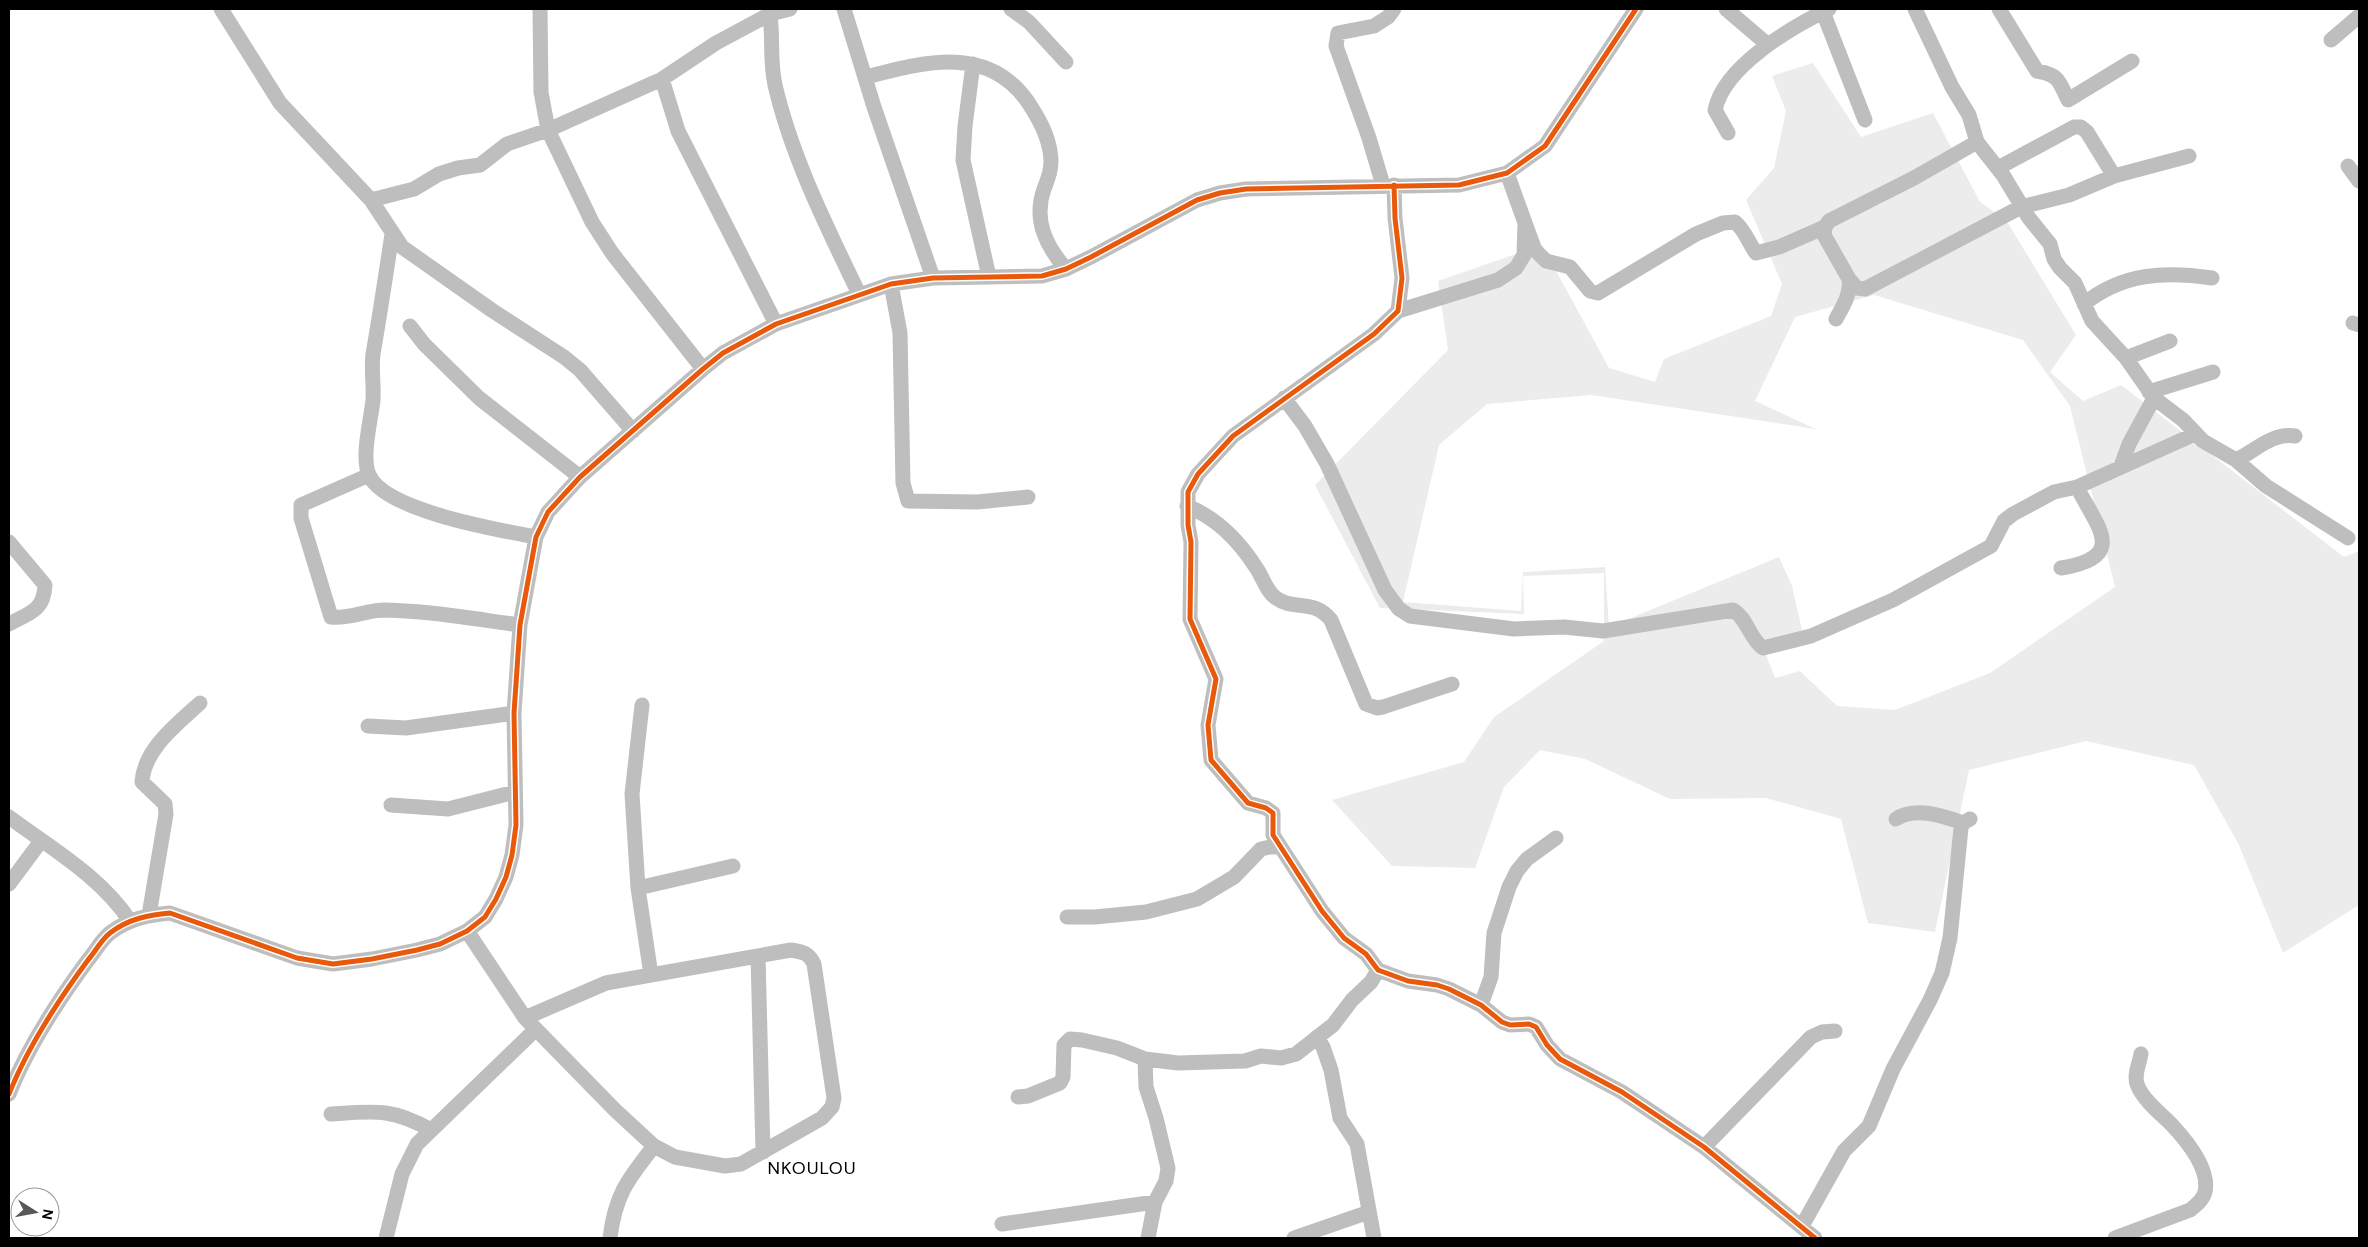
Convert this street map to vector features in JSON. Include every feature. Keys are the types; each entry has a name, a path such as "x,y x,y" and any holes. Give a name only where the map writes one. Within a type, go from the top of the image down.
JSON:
{"street":[{"path":"221,9 280,103 372,200 392,234 408,251 493,311 564,357 580,370 633,431"},
{"path":"540,9 541,92 548,130 592,222 612,253 703,369"},
{"path":"372,200 414,189 439,174 458,168 480,165 507,144 548,130 662,78 770,11 790,9"},
{"path":"844,9 933,278"},
{"path":"1011,9 1029,22 1066,62"},
{"path":"1394,9 1388,17 1374,26 1338,33 1336,46 1388,185 1395,218 1402,278 1398,311"},
{"path":"9,1094 14,1065 61,996 109,934 130,921 148,914 170,913 297,958 333,964 372,959 440,944 467,931 485,916 496,899 506,877 516,825 514,713 520,625 536,537 548,512 580,477 703,369 745,340 776,324 891,284 933,278 1042,276 1066,269 1197,200 1220,193 1246,188 1459,185 1507,173 1545,146 1636,9"},
{"path":"1726,9 1767,44"},
{"path":"1915,9 1952,87 1969,116 1977,142 1998,168 2021,207 2050,244 2054,259 2075,283 2092,321 2126,358 2152,395 2183,420 2195,434 2236,460 2266,486 2348,538"},
{"path":"1999,9 2038,71 2049,73 2057,78 2068,100 2132,61"},
{"path":"1728,133 1715,110 1717,100 1750,59 1767,44 1826,10 1865,120"},
{"path":"770,11 770,53 775,85 792,140 817,206 859,294"},
{"path":"2331,40 2359,16"},
{"path":"866,77 918,64 952,62 973,64 995,70 1010,80 1027,100 1046,132 1051,168 1040,207 1044,238 1052,253 1066,269"},
{"path":"973,64 965,126 964,160 989,277"},
{"path":"662,78 678,131 776,324"},
{"path":"1998,168 2074,127 2081,127 2088,132 2114,176"},
{"path":"1977,142 1914,178 1829,221 1825,227 1824,235 1826,241 1849,279 1857,288 1865,289 2021,207 2069,195 2114,176 2189,156"},
{"path":"2348,166 2359,181"},
{"path":"1507,173 1535,250 1546,261 1570,267 1590,291 1598,293 1696,234 1723,222 1735,222 1742,228 1749,244 1756,253 1779,247 1825,227"},
{"path":"1524,223 1524,255 1516,268 1498,280 1398,311 1374,334 1284,398 1222,446 1192,482 1188,492 1187,506 1191,542 1190,619 1216,679 1208,725 1211,760 1248,803 1266,808 1273,813 1273,835 1330,924 1344,938 1366,954 1378,970 1408,982 1437,985 1481,1005 1502,1022 1510,1025 1529,1024 1536,1027 1547,1045 1560,1059 1622,1092 1704,1147 1815,1238"},
{"path":"392,234 379,328 373,356 373,399 366,458 369,475 388,494 422,510 483,527 536,537"},
{"path":"2084,304 2110,288 2133,278 2172,273 2212,278"},
{"path":"1836,319 1849,294 1849,279"},
{"path":"891,284 900,333 903,483 908,501 977,502 1028,497"},
{"path":"410,326 424,344 479,398 580,477"},
{"path":"2126,358 2170,341"},
{"path":"2120,466 2152,395 2214,372"},
{"path":"1284,398 1299,416 1319,450 1385,590 1399,610 1410,616 1514,629 1564,627 1603,631 1727,610 1740,614 1756,642 1763,648 1811,636 1893,600 1991,546 2004,521 2013,514 2054,492 2077,487 2120,466 2195,434"},
{"path":"2236,460 2268,441 2286,434 2295,436"},
{"path":"369,475 301,505 301,518 331,617 342,618 382,610 416,612 520,625"},
{"path":"2061,568 2075,566 2092,559 2102,550 2104,544 2096,521 2077,487"},
{"path":"1187,506 1209,516 1233,538 1248,555 1275,598 1283,602 1316,608 1325,613 1331,620 1366,704 1377,708 1383,707 1452,684"},
{"path":"9,542 45,585 44,598 36,610 9,624"},
{"path":"148,914 166,814 165,804 142,782 142,770 163,737 200,703"},
{"path":"642,706 632,794 638,888 650,976"},
{"path":"368,726 406,728 514,713"},
{"path":"391,805 448,809 515,792"},
{"path":"1802,1226 1844,1151 1869,1126 1893,1069 1926,1009 1942,973 1950,938 1966,821 1922,814 1904,814 1896,819"},
{"path":"9,817 96,881 116,900 130,921"},
{"path":"1481,1005 1491,977 1494,933 1509,887 1517,871 1527,859 1556,838"},
{"path":"9,884 41,841"},
{"path":"1067,916 1095,917 1146,912 1197,898 1234,877 1261,850 1270,847 1280,847"},
{"path":"638,888 733,866"},
{"path":"467,931 525,1018 615,1110 654,1146 675,1157 725,1166 741,1164 822,1118 832,1107 834,1098 814,964 810,956 802,952 792,950 606,983 525,1018"},
{"path":"758,956 763,1152"},
{"path":"1018,1097 1028,1096 1060,1083 1063,1071 1064,1045 1070,1040 1082,1040 1111,1047 1144,1059 1194,1063 1245,1061 1260,1056 1281,1058 1296,1054 1333,1025 1352,1000 1371,982 1378,970"},
{"path":"386,1238 402,1174 417,1144 536,1029"},
{"path":"1704,1147 1811,1038 1822,1032 1835,1032"},
{"path":"1317,1037 1323,1046 1333,1076 1340,1118 1357,1144 1374,1238"},
{"path":"2115,1238 2190,1210 2200,1202 2205,1193 2205,1182 2197,1159 2173,1126 2138,1087 2136,1075 2141,1054"},
{"path":"1144,1059 1146,1087 1168,1162 1166,1181 1155,1202 1148,1238"},
{"path":"331,1114 370,1111 396,1113 431,1130"},
{"path":"610,1238 617,1203 626,1182 654,1146"},
{"path":"1002,1224 1155,1202"},
{"path":"1294,1238 1368,1212"}],"shaded area":[{"path":"1813,63 1861,137 1933,113 1980,202 2006,220 2076,335 2050,372 2083,401 2121,385 2344,557 2359,551 2359,905 2283,953 2238,843 2194,765 2086,741 1969,770 1935,932 1868,923 1841,819 1766,798 1670,799 1585,759 1540,750 1504,787 1475,868 1392,866 1332,800 1464,762 1494,717 1604,641 1604,573 1523,576 1524,614 1380,608 1315,485 1448,350 1438,281 1542,245 1609,368 1655,382 1664,359 1771,316 1782,284 1746,200 1774,168 1786,111 1772,76","holes":["1874,295 2023,340 2070,406 2115,587 1990,673 1895,710 1837,706 1800,671 1775,678 1766,655 1802,630 1792,586 1779,557 1609,627 1605,567 1523,572 1521,611 1403,602 1439,445 1487,404 1591,395 1816,429 1755,401 1795,317"]}],"cycle path":[{"path":"9,1094 34,1042 76,976 107,936 131,921 170,913 297,958 333,964 372,959 440,944 467,931 485,917 506,877 512,855 516,825 514,713 520,625 536,537 548,512 580,477 723,353 776,324 891,284 933,278 1042,276 1066,269 1197,200 1220,193 1246,189 1459,185 1507,173 1545,146 1636,9"},
{"path":"1394,185 1395,218 1402,278 1398,311 1374,334 1233,436 1198,474 1188,492 1188,525 1191,542 1190,619 1216,679 1208,725 1211,760 1248,803 1266,808 1273,813 1273,835 1322,911 1344,938 1366,954 1378,970 1408,981 1437,985 1449,989 1481,1005 1502,1022 1510,1025 1529,1024 1536,1027 1547,1045 1560,1059 1622,1092 1704,1147 1815,1238"}],"district":[{"name":"NKOULOU","path":"812,1168"}]}
